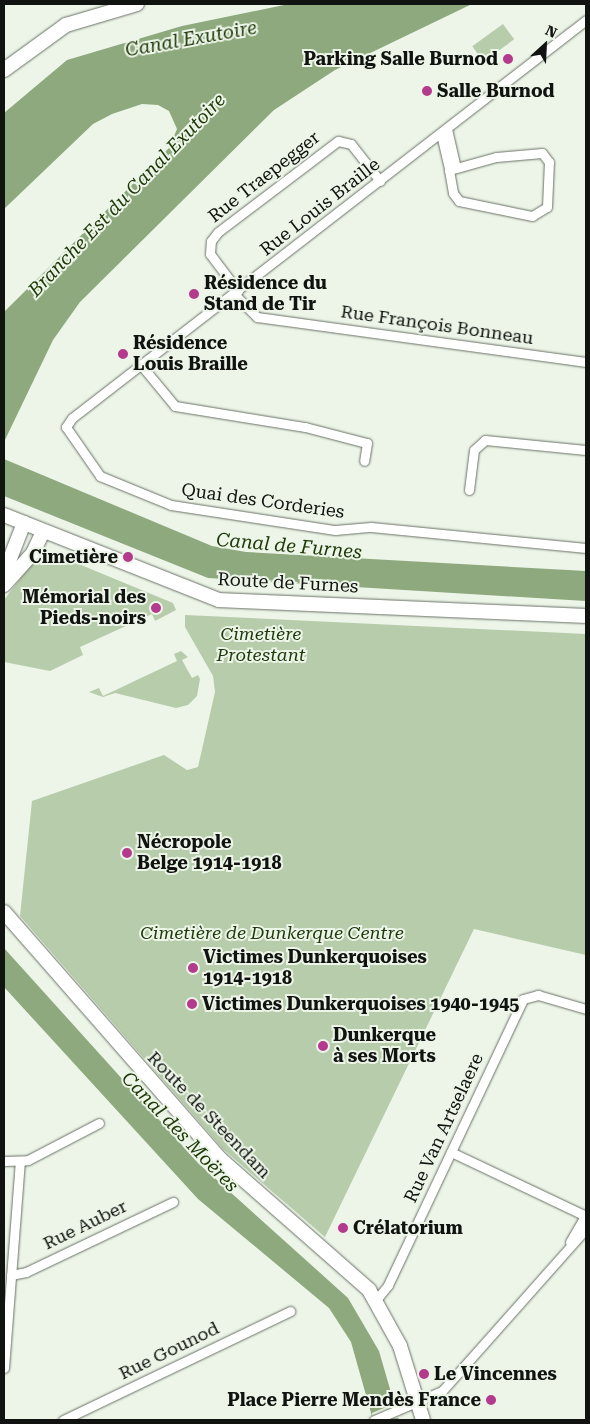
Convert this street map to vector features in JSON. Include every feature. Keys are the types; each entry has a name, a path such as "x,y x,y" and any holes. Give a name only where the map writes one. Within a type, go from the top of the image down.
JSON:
{"main road":[{"path":"4,70 66,25 137,4"},
{"name":"Route de Furnes","path":"4,515 23,527 188,599 221,607 586,622"},
{"name":"Route de Furnes","path":"4,524 23,527"},
{"path":"4,574 23,527"},
{"path":"4,585 30,558 42,535"},
{"name":"Route de Furnes","path":"42,535 219,600 586,616"},
{"name":"Route de Steendam","path":"4,912 219,1158 350,1271 376,1300 400,1346 420,1402 423,1420"}],"street":[{"name":"Rue Louis Braille","path":"72,418 444,132 586,20"},
{"path":"444,132 452,169 453,193 463,202 532,216 547,207 549,162 542,153 496,157 452,169"},
{"name":"Rue Traepegger","path":"236,292 210,254 211,241 226,226 338,141 354,147 380,181"},
{"name":"Rue François Bonneau","path":"236,292 257,317 586,362"},
{"path":"141,365 175,406 305,427 367,443 364,461"},
{"name":"Quai des Corderies","path":"72,418 67,426 69,436 96,473 171,506 335,530 371,527 586,548"},
{"path":"469,490 474,450 485,440 586,450"},
{"name":"Rue Van Artselaere","path":"376,1300 451,1152 527,995 586,1009"},
{"path":"4,1161 20,1162 99,1123"},
{"path":"451,1152 586,1215 565,1251"},
{"path":"4,1368 20,1162"},
{"name":"Rue Auber","path":"11,1275 26,1272 173,1202"},
{"path":"374,1420 442,1391 586,1229"},
{"name":"Rue Gounod","path":"63,1420 290,1311"}],"green space":[{"path":"503,24 514,39 483,62 472,46"},
{"path":"52,553 173,603 176,610 155,621 152,614 80,647 83,655 50,671 4,662 4,600 33,562"},
{"name":"Cimetière de Dunkerque Centre","path":"185,615 586,634 586,955 474,929 325,1237 223,1149 20,916 32,801 164,755 187,770 198,767 215,692 213,676 185,627"},
{"path":"181,651 188,657 182,660 192,678 198,675 200,679 197,696 188,705 176,708 115,693 103,697 89,692 99,688 103,696 177,661 174,654"}],"water":[{"path":"289,4 472,4 335,70 274,110 80,302 53,340 4,442 4,312 169,148 177,129 169,111 158,105 142,104 112,114 93,124 4,209 4,113 67,60 182,26"},
{"path":"4,459 212,546 246,552 586,571 586,601 208,578 4,496"},
{"path":"4,948 198,1163 348,1298 379,1351 399,1420 373,1420 351,1342 329,1308 198,1199 4,987"}],"pier":[{"path":"396,1403 399,1418 373,1420 372,1413"}],"place":[{"name":"Parking Salle Burnod","path":"508,59"},
{"name":"Salle Burnod","path":"427,91"},
{"name":"Résidence du Stand de Tir","path":"194,294"},
{"name":"Résidence Louis Braille","path":"123,354"},
{"name":"Cimetière","path":"128,557"},
{"name":"Mémorial des Pieds-noirs","path":"156,608"},
{"name":"Nécropole Belge 1914-1918","path":"127,853"},
{"name":"Victimes Dunkerquoises 1914-1918","path":"193,968"},
{"name":"Victimes Dunkerquoises 1940-1945","path":"192,1004"},
{"name":"Dunkerque à ses Morts","path":"323,1046"},
{"name":"Crélatorium","path":"343,1228"},
{"name":"Le Vincennes","path":"424,1374"},
{"name":"Place Pierre Mendès France","path":"491,1400"}],"water label":[{"name":"Canal Exutoire","path":"191,39"},
{"name":"Branche Est du Canal Exutoire","path":"127,195"},
{"name":"Canal de Furnes","path":"289,546"},
{"name":"Canal des Moëres","path":"180,1132"}],"park label":[{"name":"Cimetière Protestant","path":"261,645"}]}
